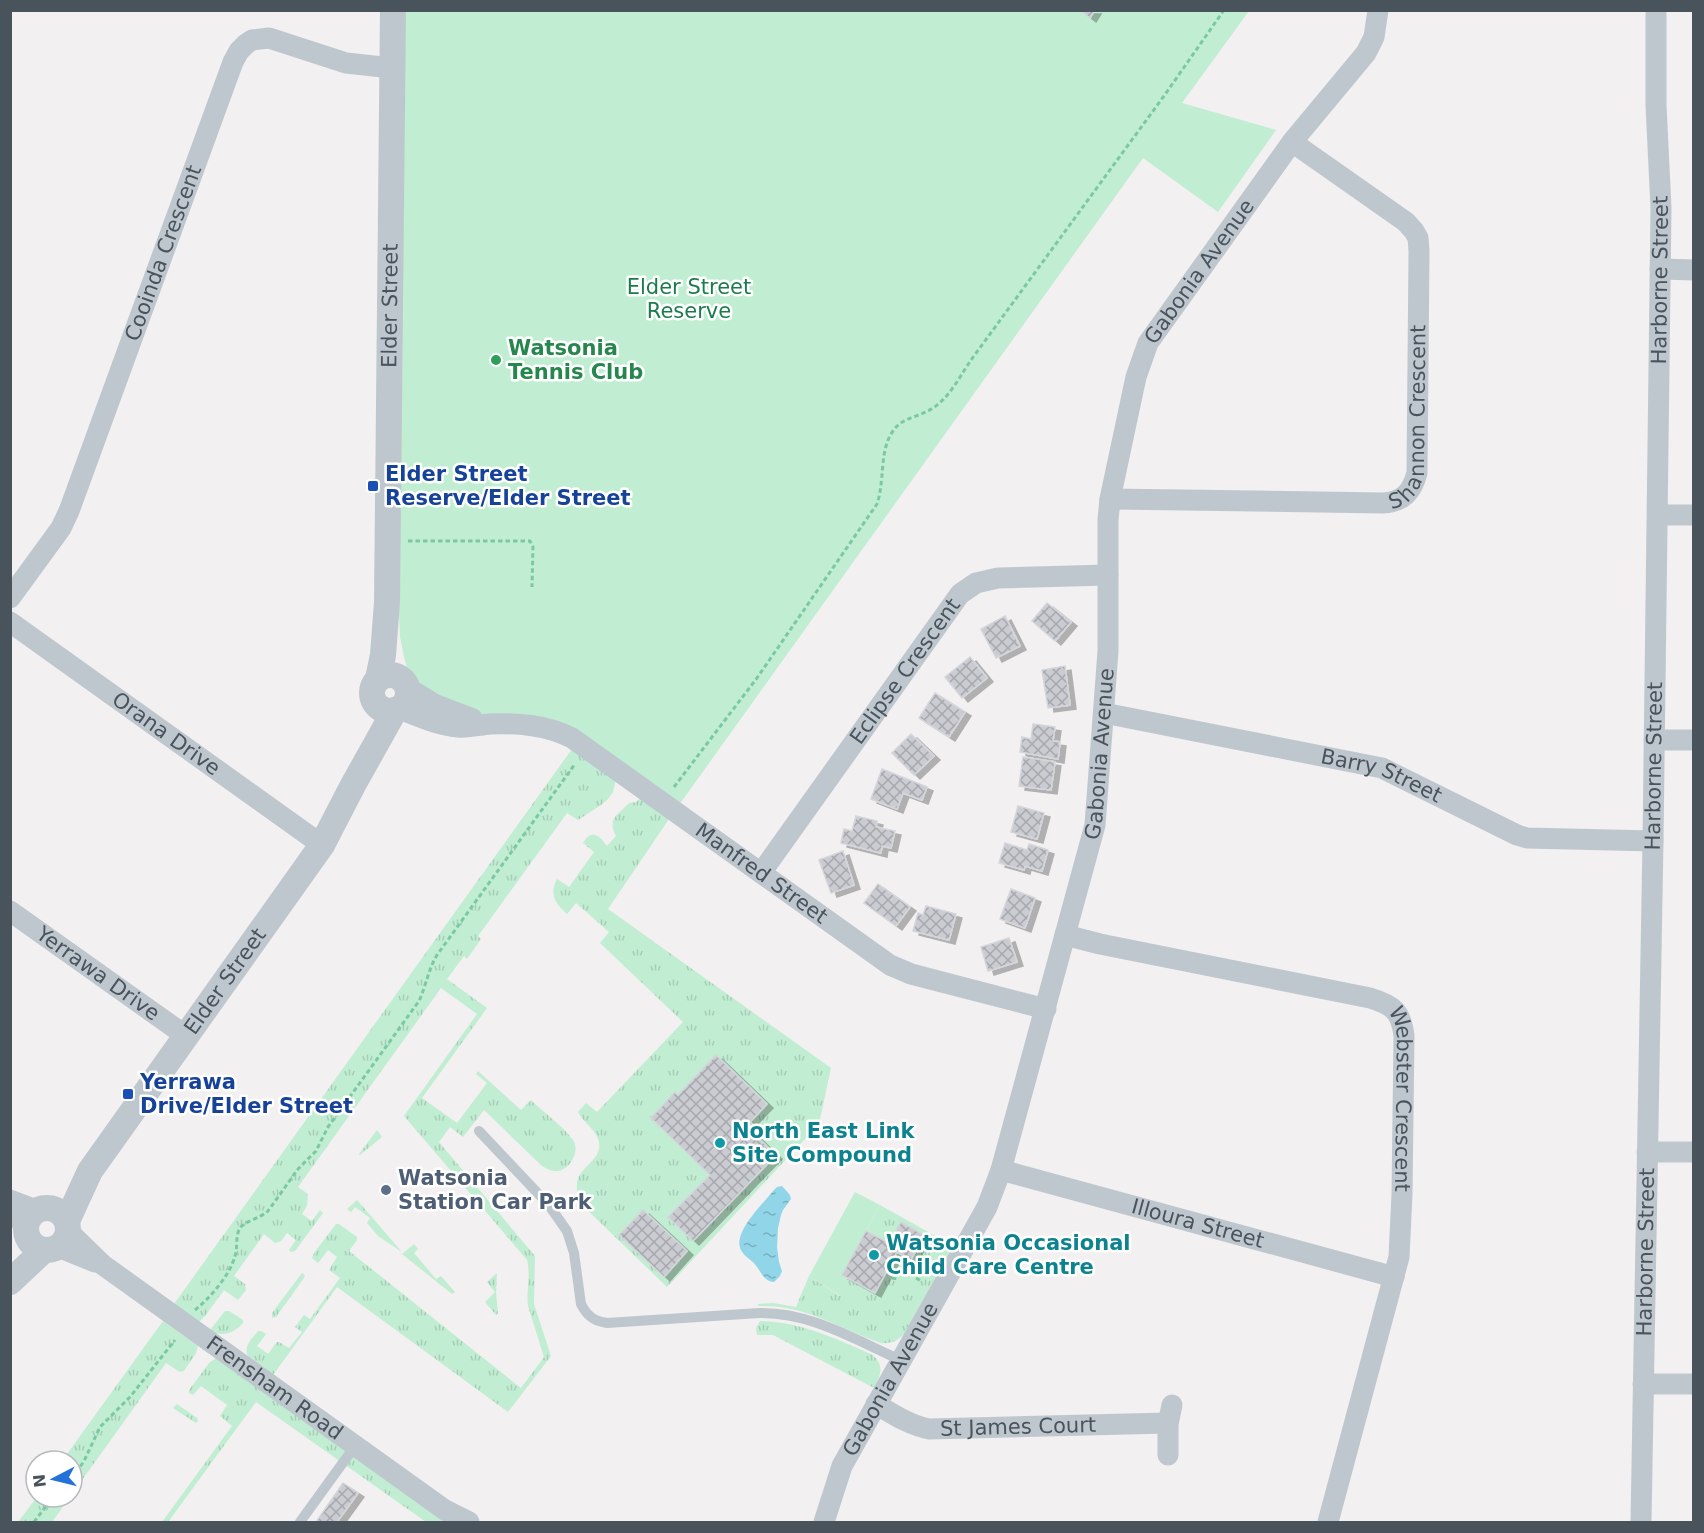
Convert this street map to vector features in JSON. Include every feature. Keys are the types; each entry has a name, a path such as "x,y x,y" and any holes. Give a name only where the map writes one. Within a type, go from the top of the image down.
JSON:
{"street":[{"name":"Elder Street","path":"393,10 387,602 383,655 378,680 372,695 396,699"},
{"name":"Gabonia Avenue","path":"824,1522 842,1466 987,1207 1001,1170 1046,1009 1095,825 1104,713 1110,499 1136,377 1148,343 1292,142 1366,53 1374,37 1378,10"},
{"name":"Harborne Street","path":"1641,1522 1658,515 1661,208 1656,105 1656,10"},
{"name":"Cooinda Crescent","path":"10,598 61,528 69,512 239,51 252,40 269,38 346,63 392,68"},
{"name":"Shannon Crescent","path":"1110,499 1383,503 1400,500 1409,493 1414,485 1417,473 1420,279 1418,238 1406,222 1292,142"},
{"path":"1660,269 1694,270"},
{"path":"1658,515 1694,515"},
{"name":"Eclipse Crescent","path":"761,873 960,594 976,583 998,578 1108,575"},
{"name":"Elder Street","path":"10,1281 43,1227 90,1172 322,845 396,699 387,602"},
{"name":"Orana Drive","path":"10,622 322,845"},
{"name":"Manfred Street","path":"396,699 434,704 455,714 487,724 549,728 572,738 876,956 899,970 1046,1009"},
{"name":"Barry Street","path":"1104,713 1382,768 1527,838 1653,841"},
{"path":"1654,740 1694,740"},
{"name":"Yerrawa Drive","path":"10,911 186,1036"},
{"name":"Webster Crescent","path":"1065,935 1370,998 1388,1004 1403,1024 1399,1257 1328,1522"},
{"path":"1647,1152 1694,1152"},
{"name":"Illoura Street","path":"1001,1170 1394,1277"},
{"path":"10,1200 43,1227"},
{"name":"Frensham Road","path":"43,1227 104,1265 452,1516 469,1522"},
{"path":"1643,1384 1694,1384"},
{"name":"St James Court","path":"876,1404 904,1421 929,1429 1170,1414 1168,1455"}],"lane":[{"path":"479,1131 548,1204 567,1231 574,1253 581,1304 584,1311 598,1322 780,1313 818,1323 901,1360"},
{"path":"300,1522 356,1446"}],"path":[{"path":"673,788 757,678 874,509 881,494 886,446 893,430 908,419 932,409 946,397 1224,10"},
{"path":"406,541 530,541 533,547 532,587"},
{"path":"84,1461 99,1427 130,1397 175,1340 195,1310 211,1295 233,1262 240,1227 268,1211 298,1169 316,1151 328,1127 419,1001 437,955 576,763"},
{"path":"892,1278 897,1279"},
{"path":"34,1522 44,1509"}],"green space":[{"name":"Elder Street Reserve","path":"405,11 1249,11 1182,103 1276,130 1218,212 1143,158 679,805 582,735 480,716 414,683 408,672 400,637 399,615"},
{"path":"572,749 616,779 613,792 601,805 578,820 567,813 478,936 481,939 467,959 464,956 447,979 487,1008 422,1098 457,1123 487,1083 476,1074 478,1071 521,1110 531,1100 573,1140 576,1150 569,1165 560,1170 550,1170 542,1166 484,1110 463,1137 450,1127 439,1142 535,1256 534,1304 551,1356 508,1412 337,1287 273,1375 248,1356 247,1346 258,1331 261,1331 266,1334 257,1346 268,1354 277,1342 289,1348 302,1332 295,1327 304,1315 310,1319 340,1278 329,1270 337,1257 328,1250 318,1263 312,1258 336,1224 357,1237 349,1251 521,1388 544,1357 528,1306 527,1260 404,1116 477,1014 441,988 298,1187 308,1194 307,1206 302,1214 312,1221 320,1210 323,1213 295,1251 289,1250 296,1240 287,1233 281,1241 275,1243 264,1234 234,1276 245,1284 246,1290 238,1300 224,1290 199,1322 174,1304"},
{"path":"641,798 669,819 608,909 831,1068 819,1124 667,1287 580,1203 578,1179 596,1156 599,1145 596,1135 578,1112 586,1103 597,1112 683,1022 600,943 609,932 576,903 567,914 556,902 553,894 557,879 569,887 594,852 583,843 586,838 596,835 607,846 616,836 613,830 615,818 629,803"},
{"path":"377,1130 382,1137 360,1155 359,1154"},
{"path":"855,1192 880,1205 842,1275 849,1279 841,1296 809,1276"},
{"path":"357,1200 402,1252 378,1236 367,1223 370,1218 355,1207 351,1212 347,1209"},
{"path":"880,1205 953,1246 904,1334 891,1342 881,1343 807,1313 775,1306 758,1306 758,1304 773,1303 796,1307 809,1276 840,1296 849,1279 875,1293 897,1252 911,1259 924,1235 901,1222 889,1243 866,1231"},
{"path":"414,1244 418,1249 414,1253 436,1279 441,1276 455,1292 452,1294 402,1254"},
{"path":"302,1273 305,1275 304,1278 276,1317 272,1318 272,1313"},
{"path":"497,1273 498,1313 496,1315 485,1302 495,1292 487,1282"},
{"path":"225,1311 243,1320 243,1323 228,1333 219,1334 210,1330"},
{"path":"163,1321 198,1346 184,1371 180,1372 166,1363 84,1477 84,1449 71,1449"},
{"path":"760,1321 804,1328 871,1354 880,1366 874,1388 773,1335 757,1335 756,1328"},
{"path":"216,1358 447,1522 426,1522 256,1402 168,1522 162,1522 232,1426 220,1416 227,1405 201,1386 193,1395 189,1393 209,1363"},
{"path":"177,1404 198,1421 196,1423 173,1408"},
{"path":"28,1509 61,1509 52,1522 18,1522"}],"water":[{"path":"782,1186 791,1199 783,1210 778,1228 777,1247 782,1271 774,1282 765,1278 754,1263 745,1256 739,1243 750,1219 773,1191"}],"building":[{"path":"1080,10 1095,10 1090,18"},
{"path":"1047,603 1071,622 1055,641 1032,621"},
{"path":"1005,616 1020,646 996,658 981,629"},
{"path":"970,657 987,678 962,698 945,677"},
{"path":"1065,666 1070,705 1048,708 1042,670"},
{"path":"935,693 965,712 949,737 919,718"},
{"path":"1033,724 1055,727 1053,741 1060,742 1058,759 1020,752 1022,737 1031,739"},
{"path":"911,734 934,756 914,775 892,753"},
{"path":"1023,757 1055,762 1051,790 1019,786"},
{"path":"882,769 927,787 922,800 903,793 897,809 871,799"},
{"path":"1018,806 1044,813 1037,839 1011,832"},
{"path":"856,816 877,821 876,827 895,831 891,848 882,846 881,853 841,843 844,829 852,831"},
{"path":"1005,843 1027,850 1029,844 1048,850 1042,871 1025,866 1024,870 999,863"},
{"path":"843,851 854,885 831,893 819,860"},
{"path":"878,884 910,907 896,926 864,903"},
{"path":"1011,889 1035,898 1025,928 1000,919"},
{"path":"926,906 956,914 949,940 913,931 918,913 923,915"},
{"path":"1009,938 1017,962 988,971 981,947"},
{"name":"North East Link Site Compound","path":"716,1055 767,1104 750,1122 756,1128 752,1132 776,1155 693,1241 668,1217 710,1175 651,1118 675,1092 678,1095"},
{"path":"643,1210 687,1251 664,1277 619,1235"},
{"name":"Watsonia Occasional Child Care Centre","path":"901,1222 924,1235 911,1260 897,1252 875,1293 842,1275 866,1231 889,1243"},
{"path":"343,1483 358,1493 337,1522 316,1522"}],"place":[{"name":"Watsonia Tennis Club","path":"496,360"},
{"name":"Elder Street Reserve/Elder Street","path":"373,486"},
{"name":"Yerrawa Drive/Elder Street","path":"128,1094"},
{"name":"North East Link Site Compound","path":"720,1143"},
{"name":"Watsonia Station Car Park","path":"386,1190"},
{"name":"Watsonia Occasional Child Care Centre","path":"874,1255"}]}
